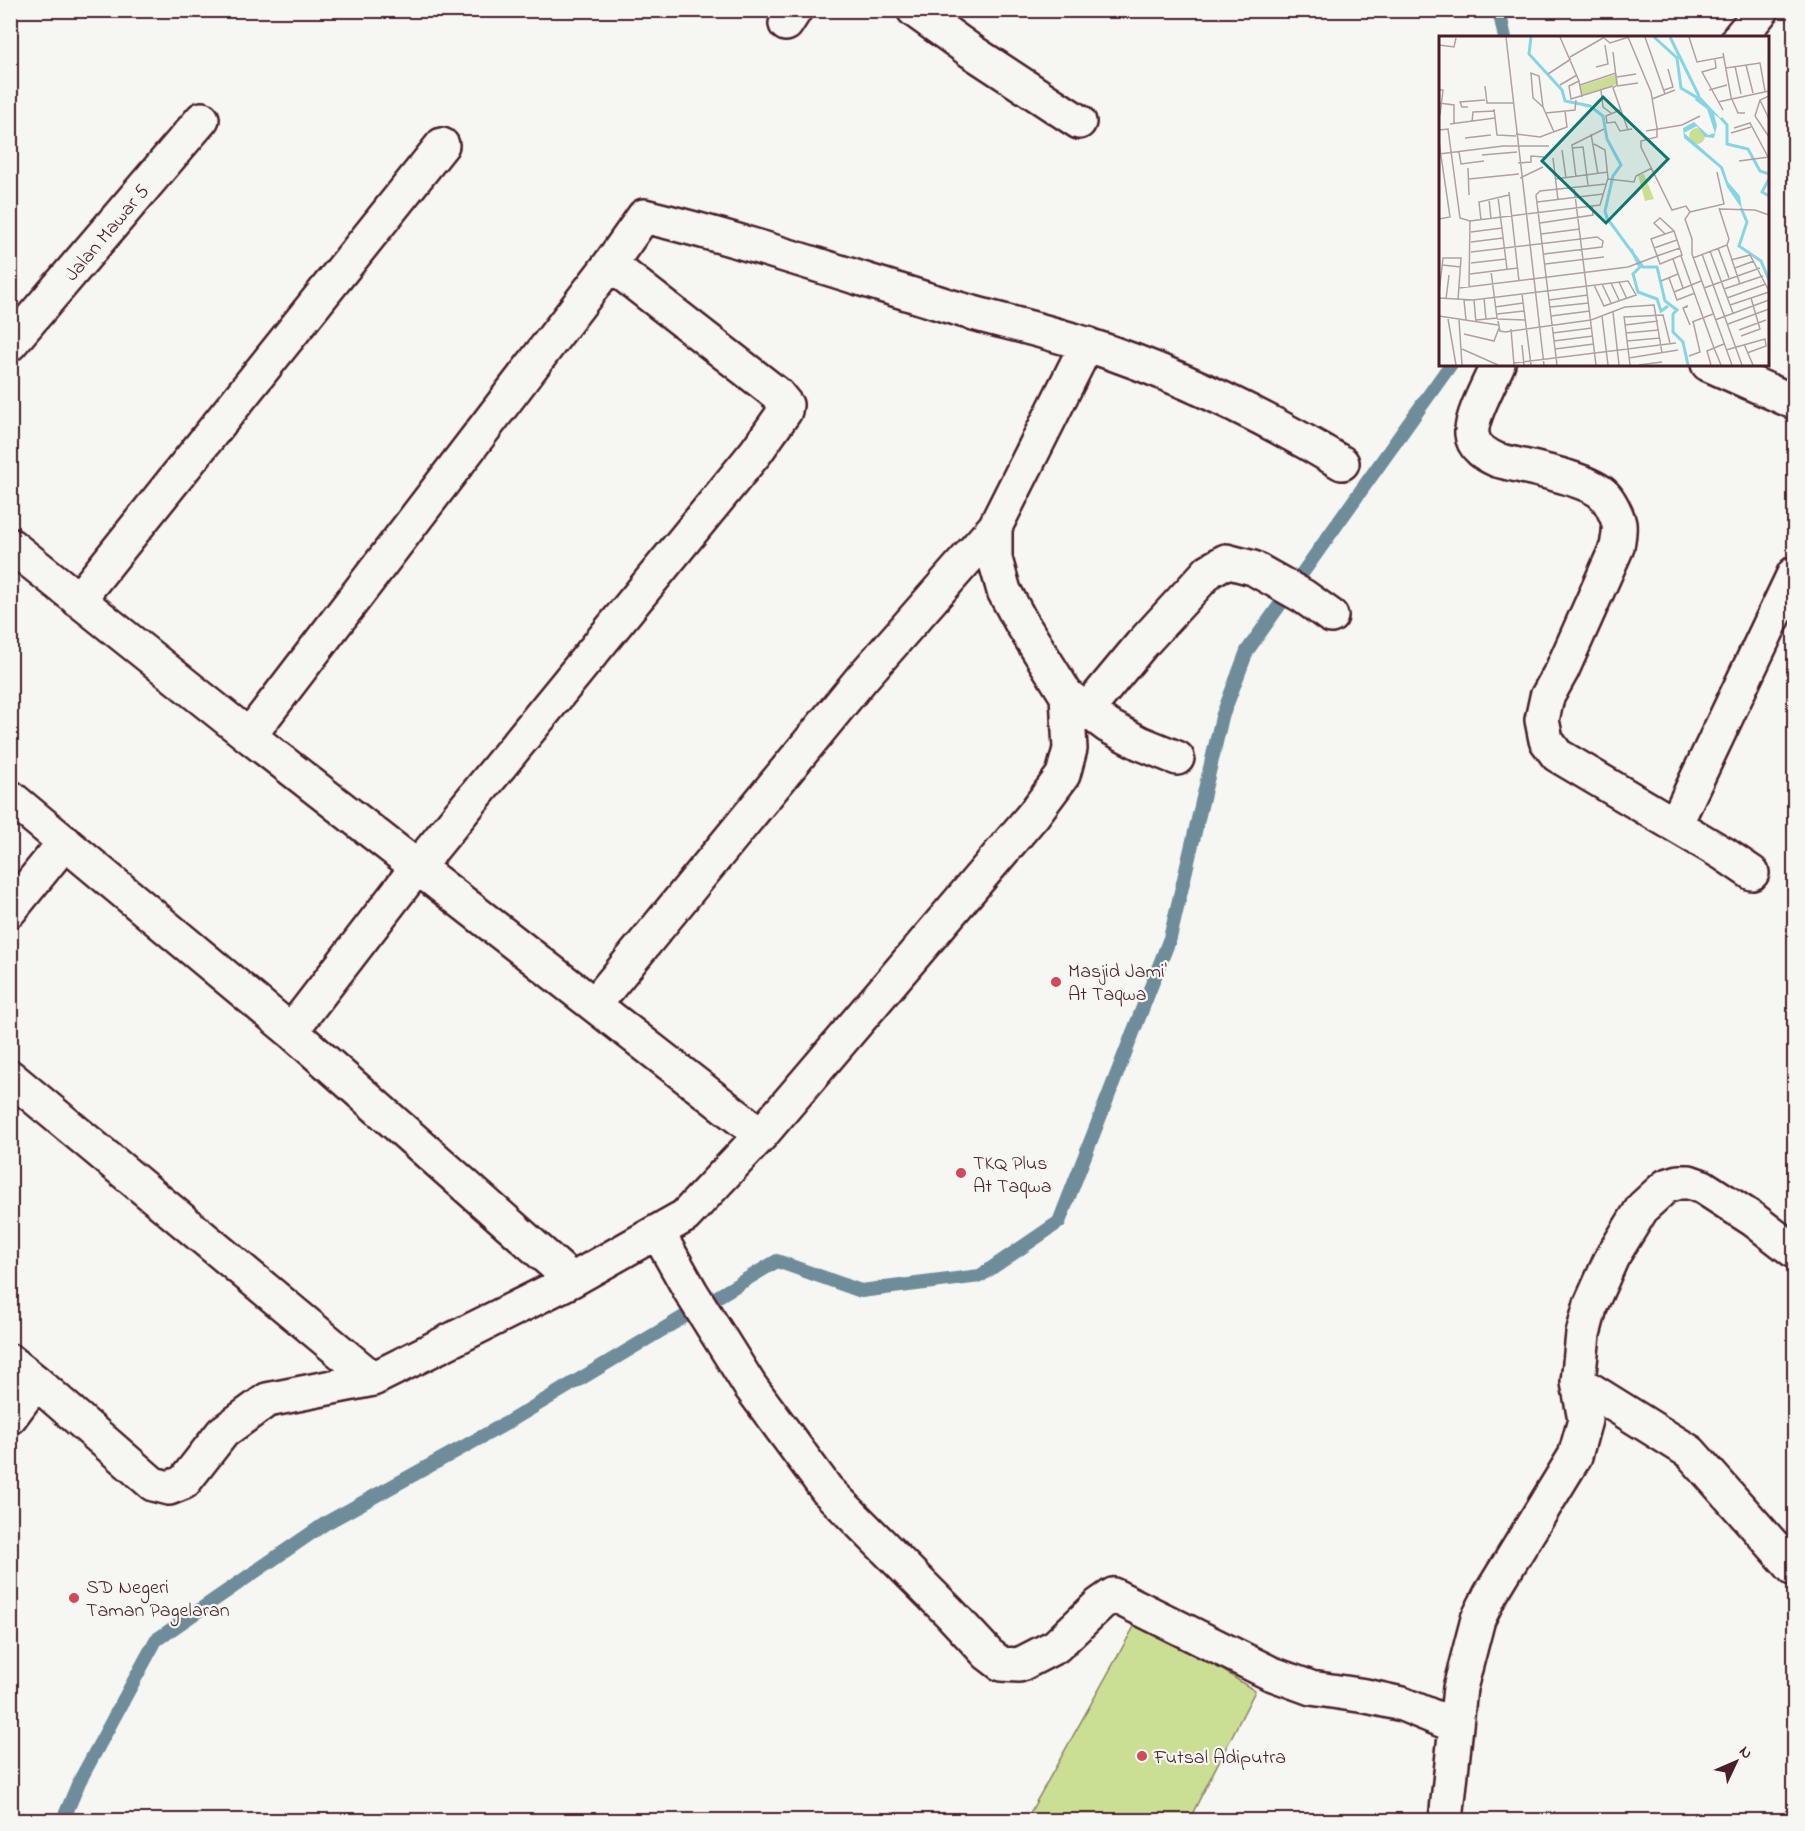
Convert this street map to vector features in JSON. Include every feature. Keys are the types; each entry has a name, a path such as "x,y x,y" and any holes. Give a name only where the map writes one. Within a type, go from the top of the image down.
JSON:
{"street":[{"path":"914,10 971,51 1079,122"},
{"path":"1741,36 1762,10"},
{"name":"Jalan Mawar 5","path":"10,344 202,119"},
{"path":"78,600 442,145"},
{"path":"249,736 610,264 644,216 700,230 972,314 1087,344 1194,386 1291,432 1342,463"},
{"path":"291,1031 418,866 756,452 785,411 786,405 777,394 610,264"},
{"path":"595,1004 862,678 995,527 1087,344"},
{"path":"1497,366 1476,413 1472,435 1478,447 1485,455 1497,460 1592,486 1604,495 1620,525 1617,547 1562,670 1547,697 1542,720 1546,740 1557,754 1752,873"},
{"path":"1713,366 1794,402"},
{"path":"995,527 995,559 1004,591 1021,622 1077,703 1108,726 1177,758"},
{"path":"10,545 249,736 761,1135"},
{"path":"10,1361 153,1484 169,1488 184,1482 223,1432 267,1400 373,1379 572,1280 658,1233 685,1216 761,1135 1034,814 1063,774 1070,749 1077,703 1141,645 1209,571 1226,561 1253,568 1303,596 1331,616"},
{"path":"1675,825 1794,574"},
{"path":"10,797 291,1031 572,1280"},
{"path":"10,910 65,842"},
{"path":"10,1077 373,1379"},
{"path":"1446,1821 1460,1688 1478,1619 1490,1595 1575,1456 1585,1420 1578,1382 1583,1334 1591,1304 1611,1257 1643,1208 1666,1186 1679,1182 1689,1182 1703,1187 1754,1220 1794,1251"},
{"path":"658,1233 691,1292 750,1386 827,1490 988,1654 1001,1664 1019,1665 1056,1646 1113,1594 1270,1673 1311,1688 1402,1704 1456,1726"},
{"path":"10,1417 36,1382"},
{"path":"1578,1382 1690,1452 1794,1569"}],"green space":[{"name":"Futsal Adiputra","path":"1140,1616 1255,1691 1189,1820 1026,1820"}],"waterway":[{"path":"1499,10 1505,36"},
{"path":"63,1820 79,1782 156,1640 326,1523 505,1424 777,1261 861,1291 980,1276 1059,1222 1170,938 1222,717 1247,651 1450,366"}],"place":[{"name":"Masjid Jami' At Taqwa","path":"1056,982"},
{"name":"TKQ Plus At Taqwa","path":"961,1173"},
{"name":"SD Negeri Taman Pagelaran","path":"74,1598"},
{"name":"Futsal Adiputra","path":"1142,1756"}]}
